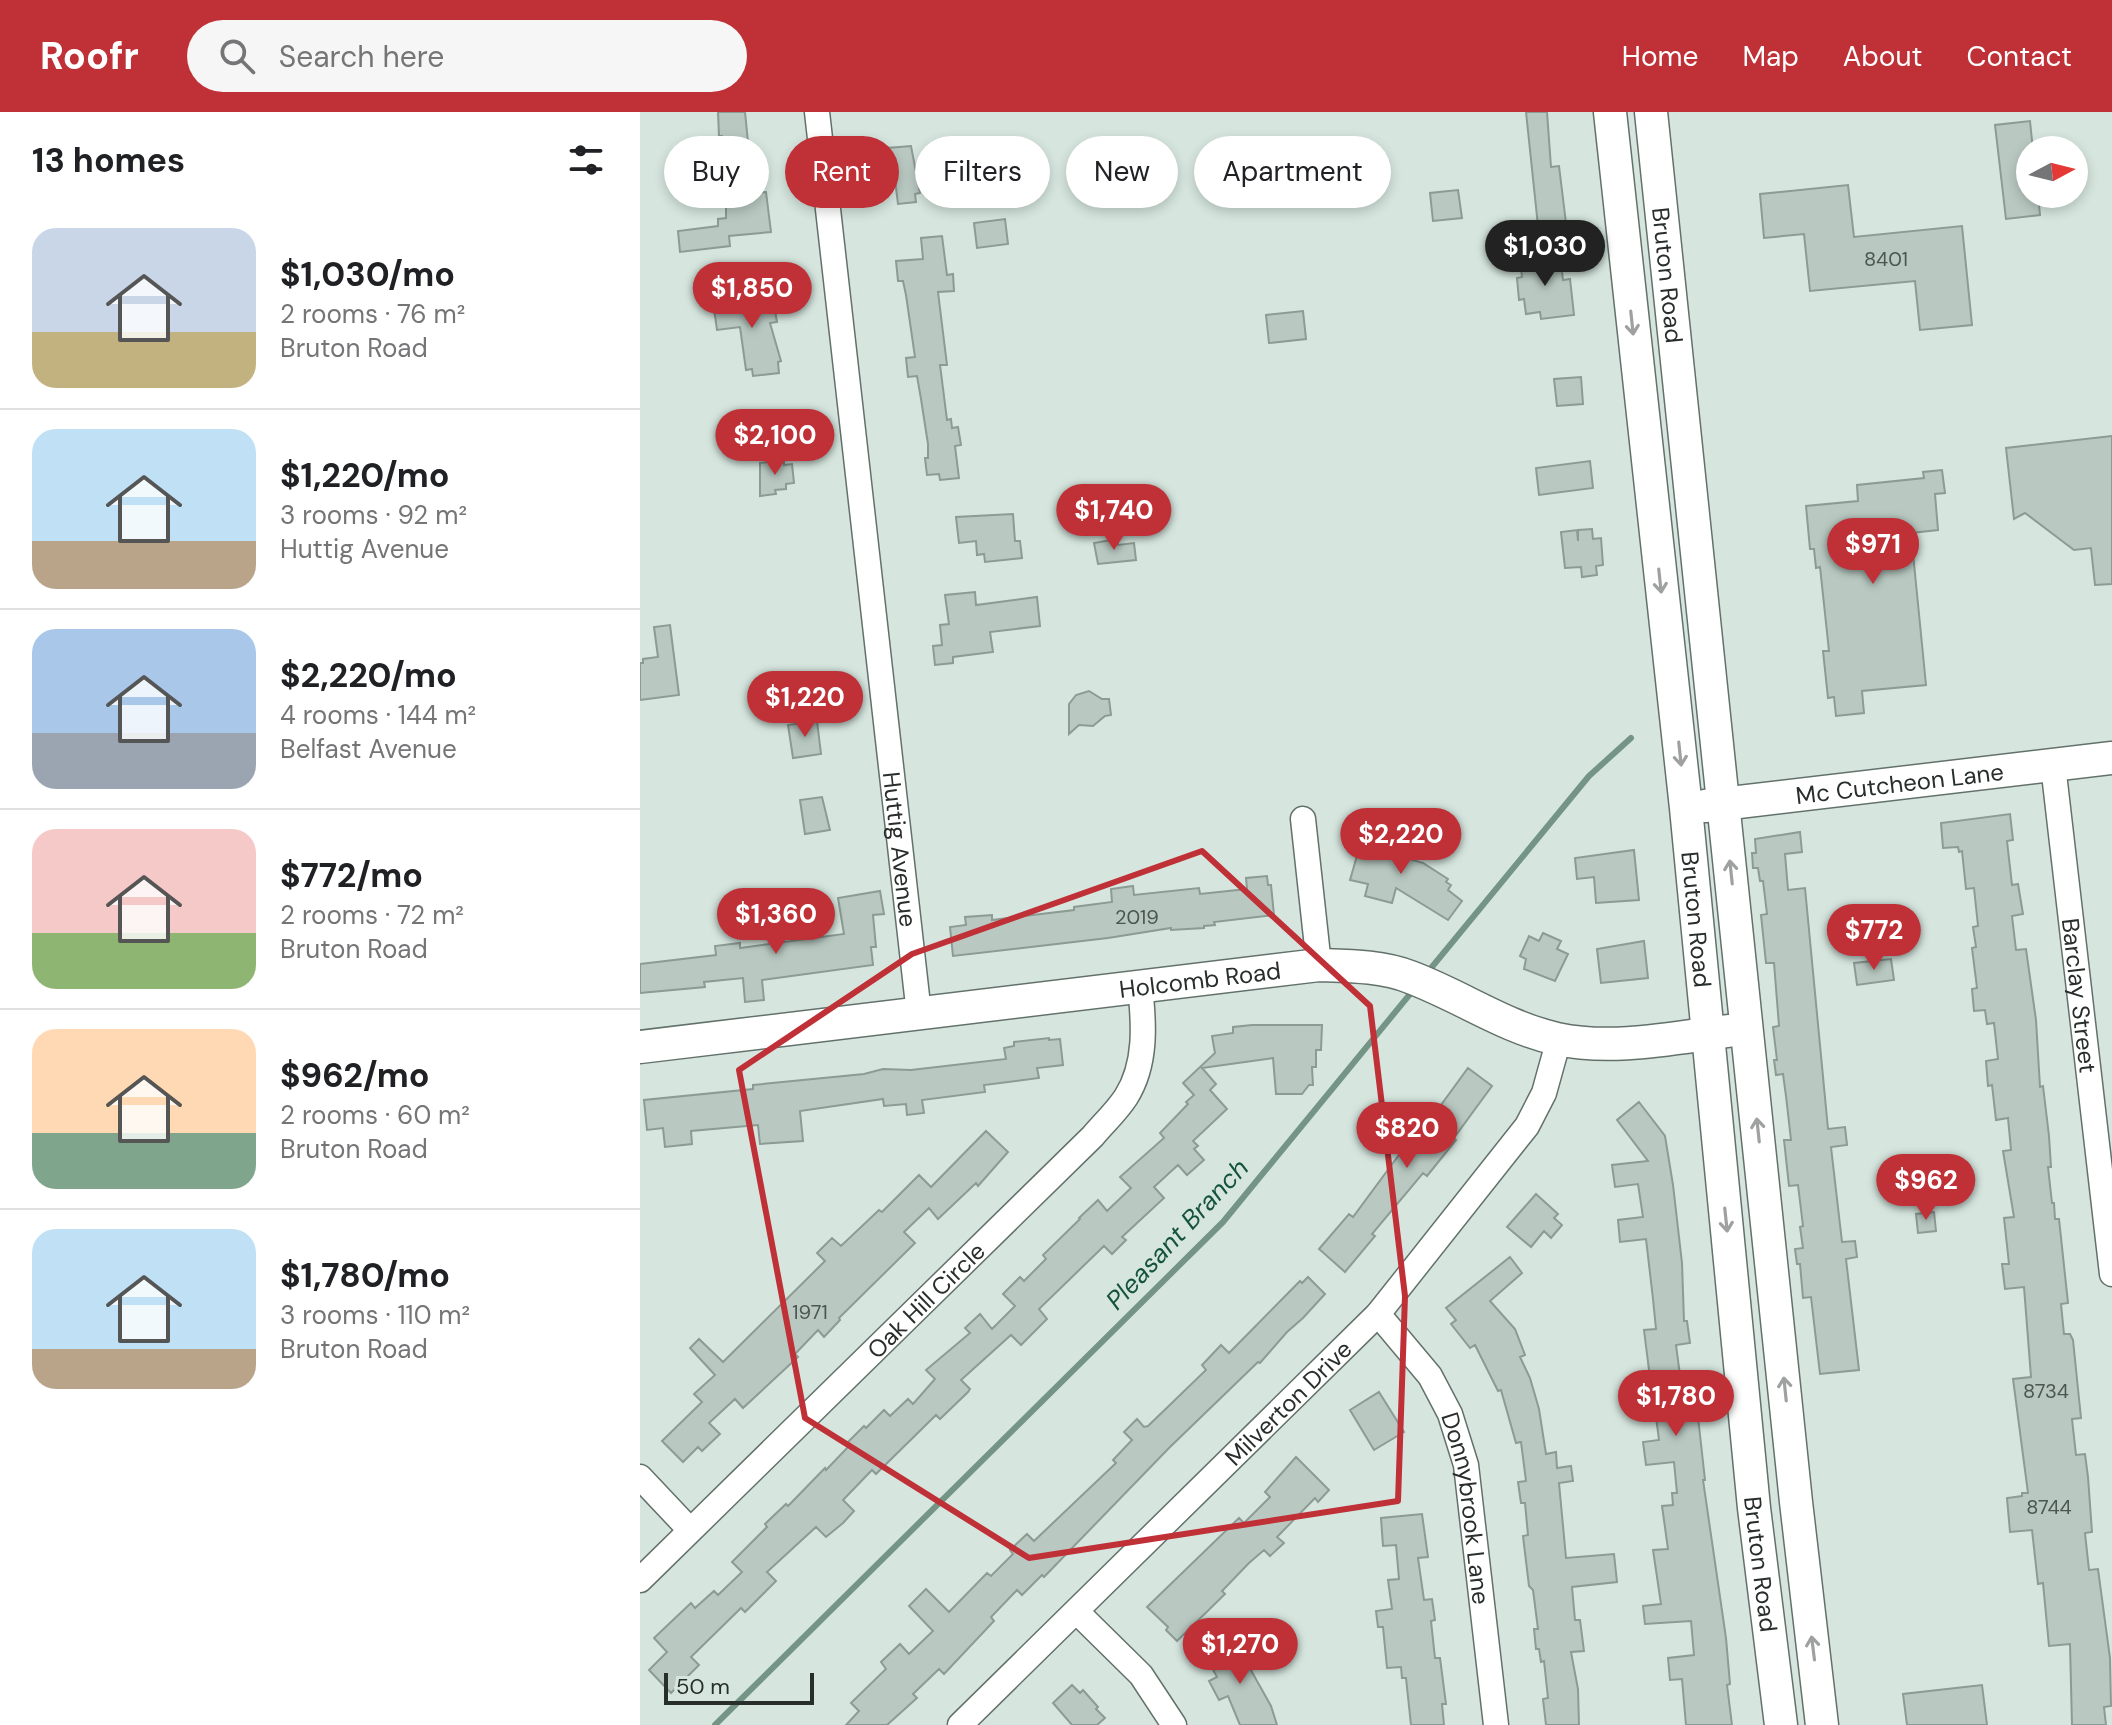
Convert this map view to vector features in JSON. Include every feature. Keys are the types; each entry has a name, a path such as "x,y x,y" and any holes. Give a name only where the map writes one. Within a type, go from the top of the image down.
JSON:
{"main road":[{"name":"Bruton Road","path":"1610,112 1686,808 1754,1508 1781,1725"},
{"name":"Bruton Road","path":"1651,112 1822,1725"},
{"path":"1637,371 1679,366"},
{"name":"Mc Cutcheon Lane","path":"1686,808 2112,758"},
{"name":"Holcomb Road","path":"640,1047 1319,965 1362,967 1407,975 1515,1027 1559,1039 1605,1045 1748,1028"},
{"path":"1754,1508 1796,1502"}],"street":[{"name":"Huttig Avenue","path":"817,112 919,1014"},
{"name":"Barclay Street","path":"2053,765 2112,1274"},
{"path":"1303,819 1319,965"},
{"name":"Oak Hill Circle","path":"640,1580 1093,1136 1126,1097 1137,1073 1142,1046 1144,1020 1140,986"},
{"name":"Milverton Drive","path":"960,1725 1378,1314 1527,1126 1544,1093 1559,1039"},
{"name":"Donnybrook Lane","path":"1378,1314 1430,1376 1450,1414 1466,1465 1496,1725"},
{"path":"640,1477 690,1530"},
{"path":"1077,1612 1141,1675 1174,1725"}],"highlighted area":[{"path":"1202,851 1370,1006 1405,1296 1398,1501 1029,1558 805,1418 739,1070 912,954"}],"building":[{"path":"718,112 745,112 747,136 719,136"},
{"path":"1526,112 1547,112 1551,167 1559,166 1566,223 1538,226"},
{"path":"2030,121 2032,136 2016,136 2016,208 2039,208 2040,215 2006,219 1995,125"},
{"path":"911,146 915,167 915,202 899,204 899,147"},
{"path":"1848,185 1854,237 1962,226 1972,325 1920,330 1915,281 1810,291 1804,234 1764,238 1760,194"},
{"path":"1458,190 1462,218 1433,221 1430,193"},
{"path":"726,208 768,208 771,232 729,236 730,246 680,252 678,231 718,226 718,219 726,218"},
{"path":"1005,219 1008,244 977,248 974,223"},
{"path":"942,236 947,275 953,274 954,291 938,292 947,365 940,365 947,420 951,419 952,428 958,427 961,445 955,446 959,478 940,480 939,474 927,475 925,458 928,458 928,444 917,376 908,377 906,358 915,357 906,295 903,281 898,281 896,261 923,259 921,238"},
{"path":"1560,255 1563,280 1570,279 1574,315 1541,319 1540,312 1526,314 1524,299 1519,300 1517,278 1522,277 1520,260"},
{"path":"772,294 777,322 770,323 781,361 778,362 779,373 753,376 752,369 746,370 740,327 717,330 713,302"},
{"path":"1303,311 1306,339 1269,343 1266,315"},
{"path":"1581,377 1583,404 1557,406 1554,379"},
{"path":"2112,436 2112,584 2095,585 2091,548 2074,550 2025,513 2014,519 2006,448"},
{"path":"784,460 784,465 792,464 794,483 786,484 786,489 775,490 776,494 760,496 760,463"},
{"path":"1590,461 1593,488 1539,495 1536,468"},
{"path":"1942,470 1945,493 1935,494 1938,530 1911,533 1926,685 1862,691 1864,713 1836,716 1834,697 1828,698 1823,651 1829,651 1820,567 1816,568 1814,549 1810,549 1806,506 1858,501 1857,485 1924,478 1923,472"},
{"path":"1013,514 1015,541 1020,541 1022,558 985,562 984,554 977,555 976,541 959,543 956,517"},
{"path":"1592,529 1593,539 1601,538 1603,565 1596,566 1597,575 1582,577 1581,567 1565,568 1561,532 1577,530 1578,541 1578,530"},
{"path":"1117,539 1118,545 1134,543 1136,560 1098,564 1094,543"},
{"path":"975,592 976,605 1037,597 1040,626 990,632 993,652 953,657 953,663 935,665 933,646 942,645 940,625 949,624 945,595"},
{"path":"670,625 679,695 640,700 640,663 643,659 658,657 654,627"},
{"path":"1089,691 1102,699 1109,699 1111,715 1093,726 1079,725 1069,734 1069,704 1076,695"},
{"path":"817,721 821,754 793,758 788,725"},
{"path":"822,797 830,830 805,834 800,800"},
{"path":"2010,814 2013,840 2007,841 2012,885 2018,884 2023,914 2012,916 2016,950 2026,949 2036,1020 2040,1087 2043,1086 2049,1136 2052,1203 2055,1219 2059,1219 2068,1303 2061,1304 2064,1334 2070,1334 2073,1340 2081,1418 2072,1419 2076,1455 2085,1454 2088,1477 2092,1532 2085,1533 2089,1570 2098,1569 2110,1658 2111,1706 2104,1707 2106,1725 2072,1725 2070,1644 2049,1646 2043,1583 2038,1584 2032,1530 2010,1532 2007,1498 2028,1493 2013,1379 2031,1377 2024,1287 2005,1289 2002,1264 2009,1264 2004,1218 2014,1217 2003,1151 2011,1150 2008,1118 1996,1120 1992,1085 1988,1086 1986,1061 1998,1059 1994,1023 1987,1024 1985,1010 1974,1011 1972,989 1977,988 1972,948 1976,947 1973,927 1978,926 1974,888 1966,889 1962,851 1959,852 1958,847 1943,848 1941,823"},
{"path":"1365,828 1390,835 1385,852 1423,863 1448,879 1446,882 1451,885 1448,890 1462,901 1448,920 1396,888 1392,903 1365,896 1368,884 1350,880"},
{"path":"1800,832 1802,852 1785,854 1788,890 1805,888 1828,1129 1845,1127 1847,1145 1831,1147 1842,1242 1855,1241 1857,1257 1846,1259 1859,1370 1820,1374 1811,1297 1803,1298 1800,1264 1797,1264 1795,1249 1803,1248 1800,1227 1803,1226 1798,1185 1789,1186 1784,1140 1791,1140 1786,1096 1783,1074 1776,1075 1774,1060 1777,1060 1773,1027 1779,1026 1774,963 1766,963 1761,915 1767,914 1763,881 1760,881 1758,868 1753,868 1752,853 1756,853 1755,839"},
{"path":"1634,850 1639,900 1596,903 1594,877 1577,879 1575,858"},
{"path":"1267,876 1274,915 1214,922 1215,925 1204,928 1171,928 953,956 950,927 966,925 965,917 992,915 992,920 1074,910 1074,907 1112,902 1111,889 1133,886 1134,895 1199,888 1200,894 1247,889 1246,878"},
{"path":"880,891 884,914 873,915 876,947 871,947 873,965 762,980 764,1000 745,1002 743,978 704,982 705,987 640,993 640,964 716,955 715,946 740,943 740,948 844,934 838,898"},
{"path":"1543,933 1561,941 1557,949 1568,954 1555,981 1524,969 1526,959 1520,956 1529,936 1539,941"},
{"path":"1644,941 1648,978 1601,983 1597,949"},
{"path":"1891,959 1894,980 1857,985 1854,963"},
{"path":"1322,1025 1321,1050 1316,1050 1316,1067 1312,1067 1313,1085 1309,1085 1302,1094 1276,1094 1273,1058 1202,1068 1216,1084 1210,1090 1227,1109 1193,1141 1198,1146 1194,1149 1204,1160 1187,1175 1178,1165 1154,1187 1164,1198 1122,1237 1126,1240 1112,1254 1104,1246 1039,1309 1047,1319 1021,1345 1011,1335 961,1380 970,1389 968,1392 940,1419 936,1415 876,1474 872,1470 843,1500 854,1511 843,1523 826,1537 816,1527 767,1572 776,1581 745,1612 741,1608 691,1657 699,1665 671,1693 649,1670 667,1652 654,1638 691,1603 695,1608 714,1591 718,1595 742,1572 732,1562 767,1527 765,1524 826,1470 864,1426 866,1428 884,1410 890,1416 908,1399 913,1404 935,1379 926,1370 970,1333 965,1328 980,1314 992,1329 1015,1306 1003,1294 1020,1277 1024,1281 1046,1259 1043,1255 1098,1200 1107,1211 1131,1188 1120,1177 1164,1138 1160,1133 1194,1095 1183,1083 1215,1053 1212,1036 1233,1033 1233,1027"},
{"path":"1060,1039 1063,1065 1037,1068 1039,1078 984,1085 985,1092 922,1100 924,1113 907,1115 906,1104 884,1106 883,1099 800,1111 803,1141 760,1144 758,1125 691,1131 692,1144 665,1147 663,1128 647,1130 644,1100 753,1089 753,1085 864,1074 883,1069 911,1070 1006,1059 1004,1048 1014,1046 1014,1042"},
{"path":"1468,1068 1492,1086 1454,1138 1456,1140 1427,1176 1423,1173 1345,1272 1319,1249 1349,1214 1353,1217 1427,1117 1430,1120"},
{"path":"1639,1102 1665,1136 1673,1185 1682,1263 1684,1321 1687,1321 1690,1343 1676,1345 1681,1383 1694,1381 1703,1480 1726,1638 1732,1725 1686,1725 1682,1679 1670,1680 1668,1658 1694,1655 1691,1621 1645,1624 1643,1606 1661,1604 1653,1550 1668,1549 1662,1506 1673,1505 1672,1493 1677,1493 1674,1462 1646,1465 1643,1442 1659,1440 1655,1409 1640,1411 1637,1388 1651,1386 1644,1330 1656,1329 1653,1299 1646,1239 1620,1242 1618,1220 1643,1217 1638,1184 1615,1187 1612,1165 1648,1161 1617,1120"},
{"path":"986,1131 1008,1152 978,1186 976,1183 938,1219 929,1208 904,1232 915,1243 839,1318 824,1337 818,1330 795,1354 798,1357 743,1408 735,1399 709,1423 720,1434 702,1451 698,1447 683,1462 662,1441 702,1402 694,1394 715,1375 690,1348 699,1339 723,1362 825,1261 817,1253 832,1238 841,1246 879,1210 882,1212 919,1175 931,1187"},
{"path":"1536,1194 1558,1214 1554,1218 1562,1225 1551,1238 1544,1231 1531,1247 1507,1227"},
{"path":"1934,1212 1936,1231 1918,1233 1916,1214"},
{"path":"1510,1257 1522,1273 1490,1301 1515,1329 1525,1355 1520,1357 1539,1409 1546,1454 1556,1452 1557,1468 1571,1466 1573,1481 1559,1483 1566,1558 1614,1554 1617,1582 1572,1587 1575,1620 1580,1620 1584,1651 1571,1652 1578,1689 1579,1725 1546,1725 1543,1699 1548,1698 1544,1661 1541,1662 1539,1649 1536,1649 1534,1629 1538,1629 1523,1536 1528,1535 1525,1503 1521,1503 1518,1482 1526,1481 1521,1442 1516,1443 1501,1390 1498,1391 1475,1345 1470,1348 1451,1324 1456,1320 1446,1308"},
{"path":"1308,1277 1325,1294 1303,1318 1169,1448 1044,1577 1042,1575 1022,1595 1017,1590 991,1617 994,1621 944,1674 939,1669 913,1694 917,1698 887,1725 846,1725 859,1711 851,1703 886,1669 881,1662 900,1644 909,1654 933,1631 909,1606 926,1589 949,1612 987,1573 991,1576 1013,1554 1010,1550 1027,1534 1034,1541 1116,1463 1113,1460 1132,1440 1124,1432 1137,1419 1144,1427 1148,1426 1206,1370 1202,1365 1221,1345 1229,1353 1300,1281 1302,1283"},
{"path":"1379,1392 1404,1432 1374,1450 1350,1410"},
{"path":"1296,1457 1329,1490 1318,1502 1315,1498 1277,1537 1284,1543 1270,1556 1264,1550 1249,1563 1222,1591 1225,1594 1177,1641 1166,1630 1168,1627 1147,1607 1239,1518 1244,1523 1270,1497 1265,1492"},
{"path":"1422,1514 1428,1557 1418,1558 1424,1600 1432,1599 1435,1658 1440,1658 1446,1704 1442,1704 1444,1725 1411,1725 1406,1678 1402,1678 1401,1667 1387,1668 1383,1627 1378,1627 1376,1611 1392,1609 1388,1580 1399,1579 1396,1545 1383,1546 1381,1518"},
{"path":"1234,1640 1271,1706 1277,1725 1240,1725 1228,1696 1219,1700 1209,1681 1217,1677 1205,1655"},
{"path":"1072,1685 1080,1693 1083,1690 1105,1718 1097,1725 1072,1725 1053,1703"},
{"path":"1982,1685 1987,1725 1907,1725 1903,1694"}],"waterway":[{"name":"Pleasant Branch","path":"1427,973 1589,776 1631,738"},
{"name":"Pleasant Branch","path":"715,1725 1223,1222 1415,988"}]}
